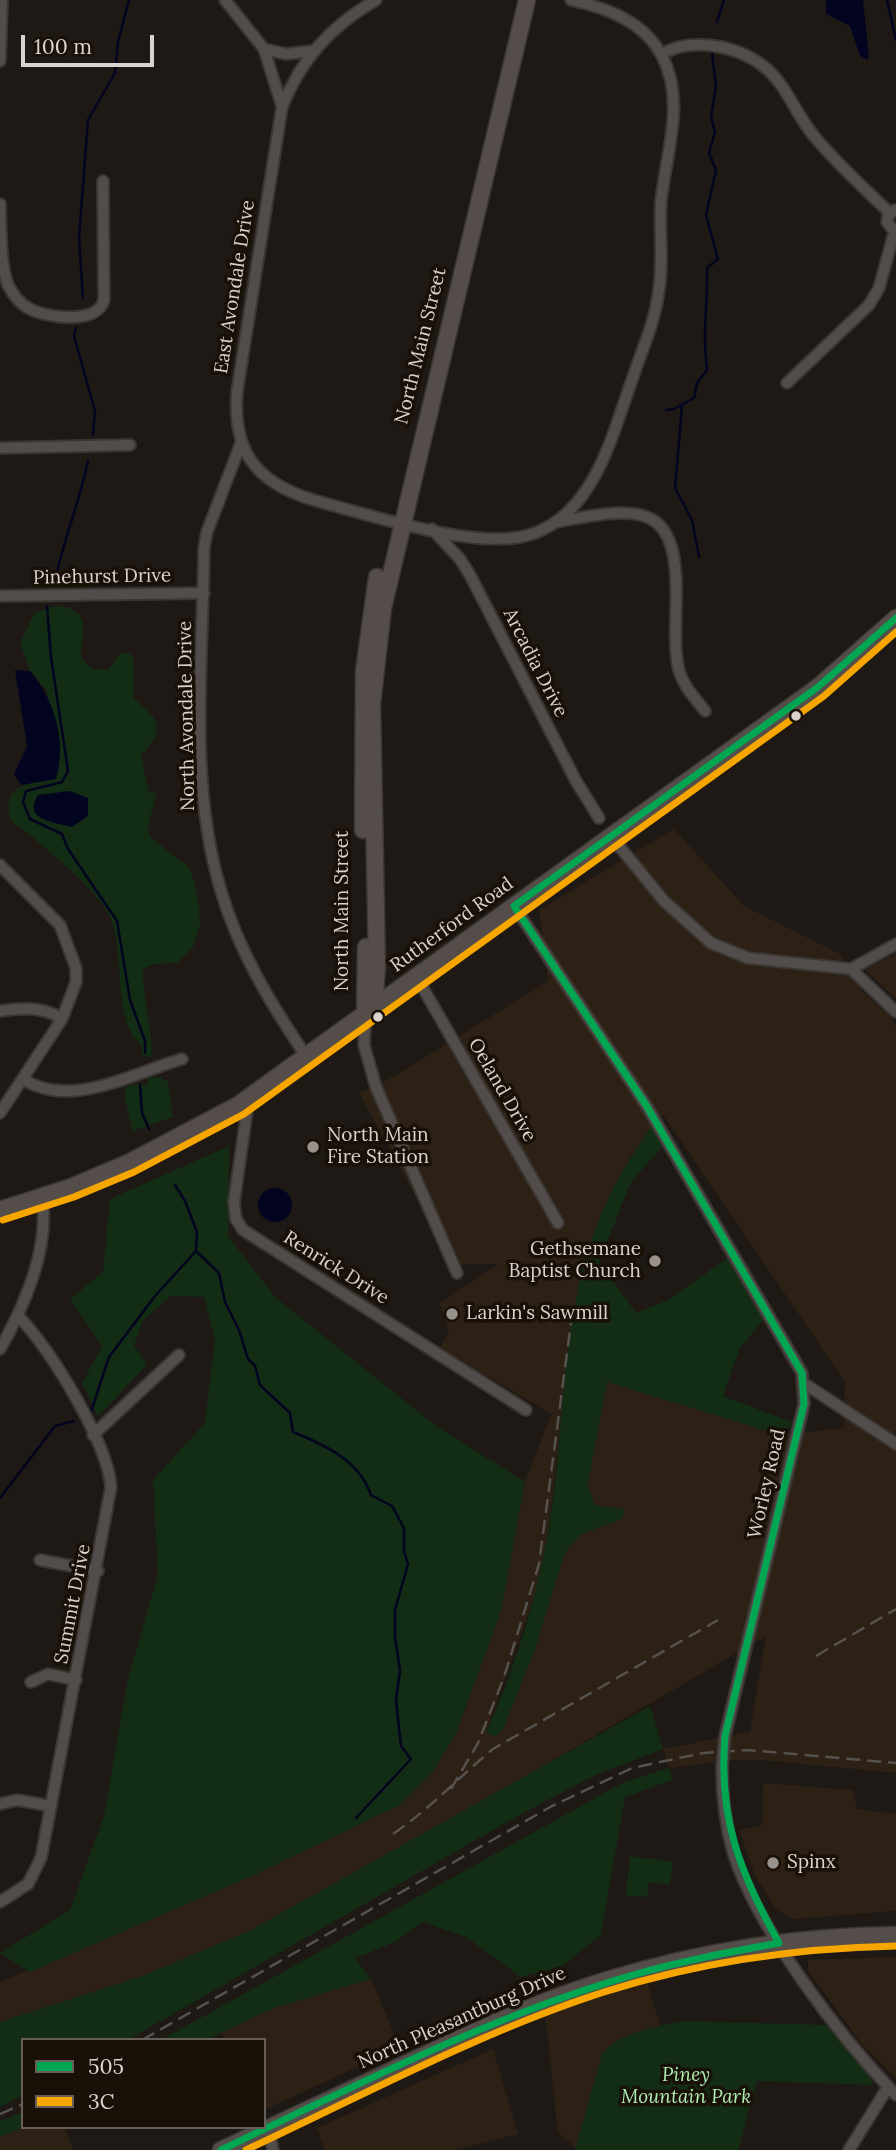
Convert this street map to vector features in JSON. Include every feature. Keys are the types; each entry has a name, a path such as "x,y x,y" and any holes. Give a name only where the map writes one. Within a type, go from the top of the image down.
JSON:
{"street":[{"path":"0,61 2,0"},
{"path":"225,0 264,49 282,107"},
{"name":"East Avondale Drive","path":"376,0 343,20 312,51 293,80 282,107 237,392 241,443 260,472 290,493 396,521 490,541 536,533 557,522"},
{"name":"North Main Street","path":"366,1014 375,992 377,968 367,741 378,640 396,521 464,237 516,0"},
{"name":"North Main Street","path":"464,237 527,0"},
{"path":"557,522 589,485 606,454 656,307 661,272 662,199 674,107 671,84 662,54 644,32 626,18 598,6 571,0"},
{"path":"662,54 672,48 706,45 747,57 768,70 807,128 893,211 887,226 895,233 879,288 869,305 787,383"},
{"path":"264,49 286,54 312,51"},
{"path":"0,204 3,272 16,297 41,314 92,314 102,307 104,300 103,181"},
{"name":"North Avondale Drive","path":"241,443 207,532 202,755 205,812 213,859 229,915 250,964 306,1056"},
{"path":"0,448 130,445"},
{"path":"557,522 601,513 629,512 650,519 666,534 677,564 676,657 685,686 705,711"},
{"name":"Arcadia Drive","path":"432,529 460,558 470,575 576,781 599,818"},
{"name":"Pinehurst Drive","path":"0,596 204,593"},
{"name":"Rutherford Road","path":"0,1210 43,1196 158,1149 217,1118 249,1097 818,687 896,618"},
{"path":"610,835 664,901 711,943 748,958 851,969 896,944"},
{"path":"0,865 47,909 60,925 73,953 76,982 62,1019 0,1113"},
{"name":"Worley Road","path":"513,906 646,1105 794,1353 805,1384 804,1404 725,1736 722,1767 724,1812 733,1852 748,1887 779,1943 846,2038 892,2091"},
{"path":"851,969 896,1012"},
{"name":"Oeland Drive","path":"416,976 558,1223"},
{"path":"0,1011 26,1008 52,1013 62,1019"},
{"path":"366,1014 364,1045 376,1087 457,1273"},
{"path":"23,1079 49,1092 77,1091 181,1059"},
{"name":"Renrick Drive","path":"249,1097 234,1202 236,1219 243,1230 526,1409"},
{"path":"0,1349 18,1316 42,1240 46,1218 43,1196"},
{"name":"Summit Drive","path":"0,1902 20,1892 36,1873 76,1680 111,1487 111,1477 93,1435 49,1352 18,1316"},
{"path":"93,1435 179,1356"},
{"path":"805,1384 896,1444"},
{"path":"40,1560 97,1570"},
{"path":"31,1682 48,1674 76,1680"},
{"path":"0,1804 17,1800 51,1806"},
{"name":"North Pleasantburg Drive","path":"221,2150 548,2000 652,1968 779,1943 896,1935"},
{"path":"849,2150 892,2091"},
{"path":"268,2129 274,2150"}],"shaded area":[{"path":"674,829 744,906 840,954 862,991 887,1013 896,1026 896,1773 762,1760 732,1760 669,1768 663,1749 750,1732 766,1636 443,1824 249,1931 142,1976 0,2022 0,1982 254,1875 400,1805 433,1772 457,1731 501,1611 525,1482 551,1414 440,1348 449,1331 440,1303 499,1264 453,1265 359,1093 395,1076 548,981 539,910","holes":["663,1115 845,1382 844,1428 780,1435 606,1381 503,1730 486,1732 538,1587 550,1518 570,1341 597,1224 631,1156"]},
{"path":"896,954 896,999 863,968"},
{"path":"763,1783 853,1790 857,1809 896,1814 896,1911 792,1919 775,1908 755,1876 739,1830 762,1825"},
{"path":"896,1957 896,2078 861,2043 808,1971 808,1960"},
{"path":"645,1973 660,2027 641,2031 602,2054 576,2148 558,2133 544,2004"},
{"path":"371,1979 400,2047 266,2109 266,2038 224,2038 221,2032 274,2008"},
{"path":"493,2049 518,2134 454,2150 325,2150 317,2128"},
{"path":"21,2128 65,2129 74,2150 0,2150 0,2137"}],"green space":[{"path":"63,606 73,610 82,620 81,658 93,669 108,670 120,653 129,653 133,658 134,699 150,713 157,725 154,739 141,756 149,793 157,793 148,825 150,837 190,868 198,897 200,925 193,947 177,963 153,964 143,969 152,1043 151,1058 142,1055 141,1044 132,1034 126,1019 114,929 102,903 79,878 11,821 9,808 13,792 27,784 56,779 47,691 30,671 20,643 34,614 51,607"},
{"path":"160,1077 168,1082 173,1117 133,1131 125,1099 125,1087 136,1084 147,1086 148,1078"},
{"path":"652,1126 663,1146 631,1182 599,1262 636,1313 668,1300 729,1257 766,1317 740,1348 723,1396 794,1423 780,1435 607,1382 588,1483 594,1505 625,1509 622,1519 581,1534 565,1553 534,1652 503,1730 495,1737 486,1732 517,1655 545,1547 555,1483 570,1332 586,1258 609,1196"},
{"path":"229,1146 228,1236 275,1297 435,1425 525,1482 501,1611 457,1731 433,1772 400,1805 254,1875 30,1972 0,1953 70,1910 104,1816 128,1679 158,1574 153,1480 205,1423 215,1339 204,1297 170,1296 142,1322 134,1345 147,1365 98,1416 82,1383 102,1346 70,1299 103,1272 110,1199"},
{"path":"650,1706 663,1749 593,1776 514,1818 131,2038 21,2038 21,2096 0,2107 0,2022 142,1976 249,1931"},
{"path":"669,1768 673,1780 625,1797 601,1935 561,1967 521,1977 466,1937 423,1922 395,1942 355,1958 371,1979 274,2008 210,2038 165,2038 624,1782"},
{"path":"630,1856 673,1862 670,1885 649,1882 647,1897 626,1895"},
{"name":"Piney Mountain Park","path":"683,2021 828,2025 871,2077 873,2085 757,2081 738,2150 575,2150 602,2054 629,2035"},
{"path":"21,2113 21,2128 0,2137 0,2121"}],"water":[{"path":"826,0 863,0 869,56 867,60 860,56 850,26 826,14"},
{"path":"15,670 30,671 39,682 52,708 60,751 56,779 21,785 14,774 27,746"},
{"path":"70,791 88,798 88,816 72,827 37,815 34,803 38,795"},
{"path":"275,1188 287,1193 292,1205 287,1217 275,1222 263,1217 258,1205 263,1193"}],"waterway":[{"path":"83,298 79,238 88,120 115,73 118,42 129,0"},
{"path":"717,22 724,0"},
{"path":"887,0 896,40"},
{"path":"666,410 674,409 694,398 697,383 707,370 707,268 718,259 706,215 716,170 709,153 715,132 711,117 716,86 712,53"},
{"path":"76,328 74,336 95,411 93,435"},
{"path":"682,406 675,488 692,520 699,557"},
{"path":"56,576 88,461"},
{"path":"47,606 51,657 68,771 62,782 26,791 23,802 30,819 62,834 68,849 117,921 130,1000 145,1041 145,1053"},
{"path":"140,1085 142,1113 149,1129"},
{"path":"90,1415 109,1357 155,1296 196,1251 197,1232 185,1201 175,1185"},
{"path":"196,1251 219,1273 225,1302 239,1330 248,1359 255,1366 260,1385 290,1413 293,1432 340,1455 358,1472 371,1495 392,1506 404,1528 404,1551 408,1564 395,1610 395,1637 400,1670 396,1700 401,1746 411,1759 356,1818"},
{"path":"0,1498 55,1426 74,1421"}],"railway":[{"path":"451,1789 478,1743 504,1677 539,1564 571,1323"},
{"path":"816,1656 896,1609"},
{"path":"393,1834 432,1804 493,1749 718,1620"},
{"path":"146,2038 552,1806 632,1768 703,1753 748,1750 896,1763"},
{"path":"0,2114 21,2105"}],"transit line":[{"name":"505","path":"266,2128 424,2054 527,2011 651,1970 779,1943 753,1893 735,1844 725,1793 725,1736 804,1404 802,1373 646,1105 514,906 818,687 896,618"},
{"name":"3C","path":"3,1220 74,1197 134,1172 244,1114 824,696 896,632"},
{"name":"3C","path":"246,2150 467,2045 604,1992 676,1972 748,1959 822,1950 896,1946"},
{"name":"505","path":"221,2150 265,2129"}],"place":[{"name":"North Main Fire Station","path":"313,1147"},
{"name":"Gethsemane Baptist Church","path":"655,1261"},
{"name":"Larkin's Sawmill","path":"452,1314"},
{"name":"Spinx","path":"773,1863"}]}
